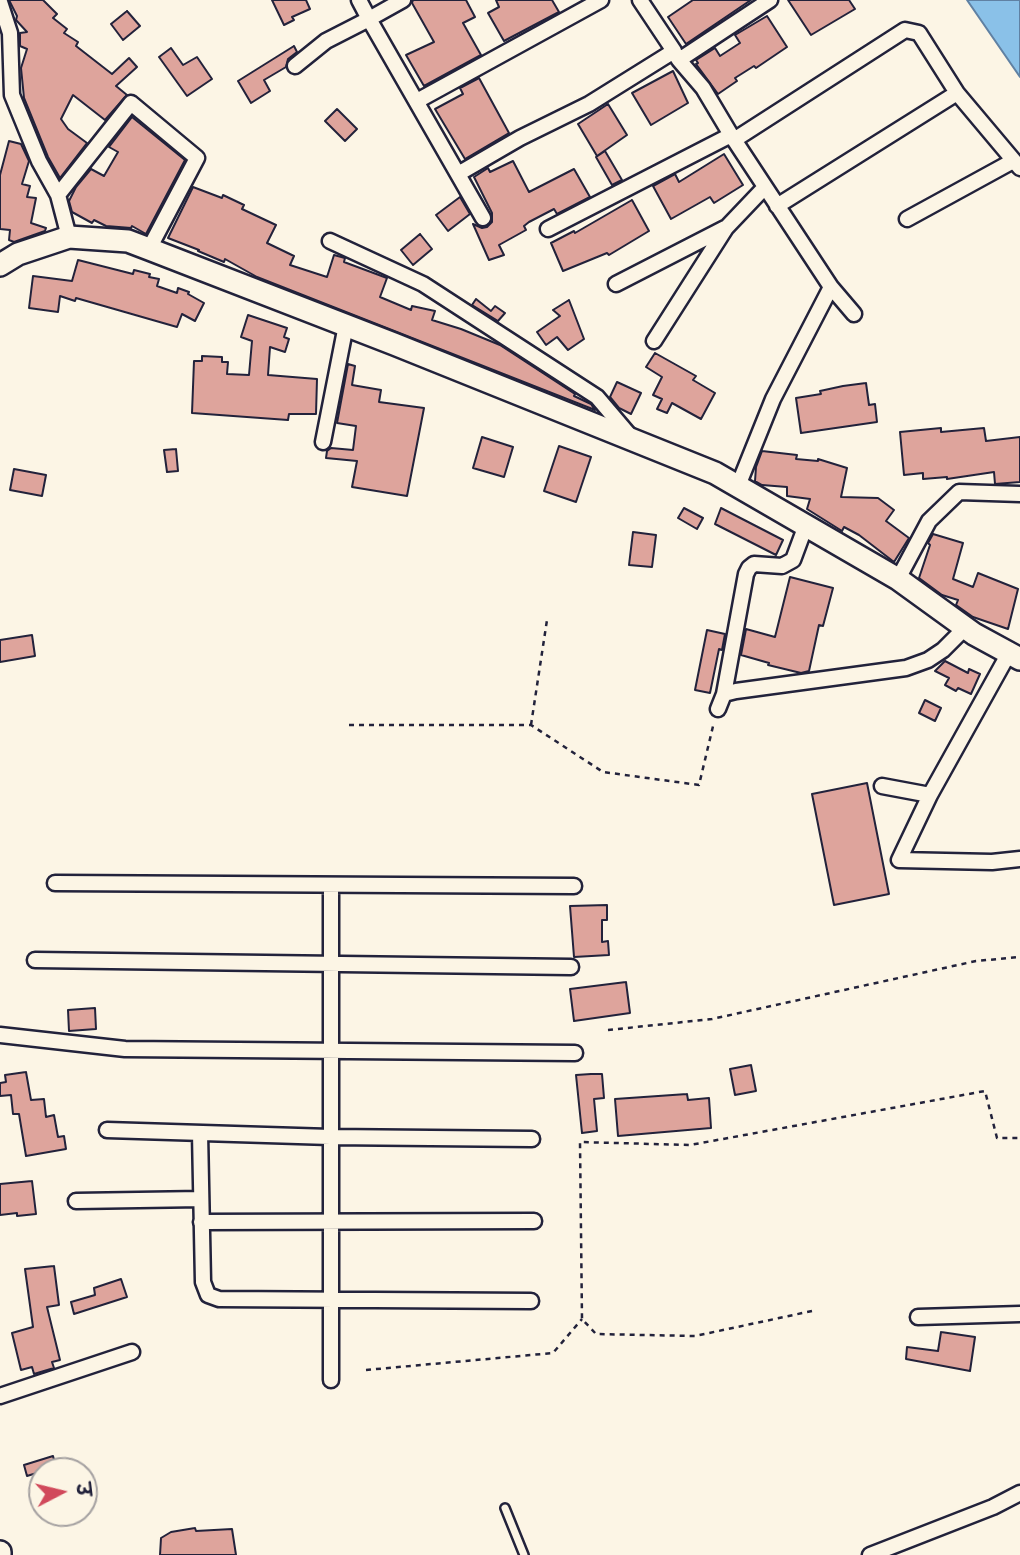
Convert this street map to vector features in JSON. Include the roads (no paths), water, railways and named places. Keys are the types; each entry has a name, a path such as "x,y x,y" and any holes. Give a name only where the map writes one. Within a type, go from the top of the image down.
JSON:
{"main road":[{"path":"6,256 69,237 128,241 346,325 715,473 898,579 965,628 1015,656"}],"street":[{"path":"359,0 483,218"},
{"path":"295,66 326,41 403,0"},
{"path":"418,101 601,0"},
{"path":"640,0 676,55 703,88 732,138 831,287 854,314"},
{"path":"458,174 520,138 589,104 770,0"},
{"path":"0,2 10,33 6,98 58,195 69,237"},
{"path":"548,229 732,138 905,30 919,33 957,93 1016,164 906,219"},
{"path":"777,205 957,93"},
{"path":"58,195 131,103 197,158 149,249"},
{"path":"654,341 726,228 765,187"},
{"path":"616,284 726,228"},
{"path":"330,241 423,284 597,397 634,440"},
{"path":"738,486 772,399 831,287"},
{"path":"323,442 346,325"},
{"path":"898,579 929,521 959,492 1020,494"},
{"path":"718,709 724,694 746,574 754,565 782,566 793,560 806,525"},
{"path":"724,694 906,667 928,660 943,650 965,628"},
{"path":"1015,656 930,795 899,860 992,862 1020,859"},
{"path":"882,786 930,795"},
{"path":"55,883 574,886"},
{"path":"331,886 331,1380"},
{"path":"35,960 329,966 571,967"},
{"path":"0,1035 125,1049 575,1053"},
{"path":"107,1130 330,1137 532,1139"},
{"path":"200,1133 203,1282 208,1295 219,1299 531,1301"},
{"path":"76,1201 201,1199"},
{"path":"201,1222 534,1221"},
{"path":"918,1317 1020,1314"},
{"path":"0,1396 132,1352"},
{"path":"870,1555 993,1507 1020,1493"}],"lane":[{"path":"505,1508 524,1555"}],"water":[{"path":"967,0 1020,0 1020,77"}]}
